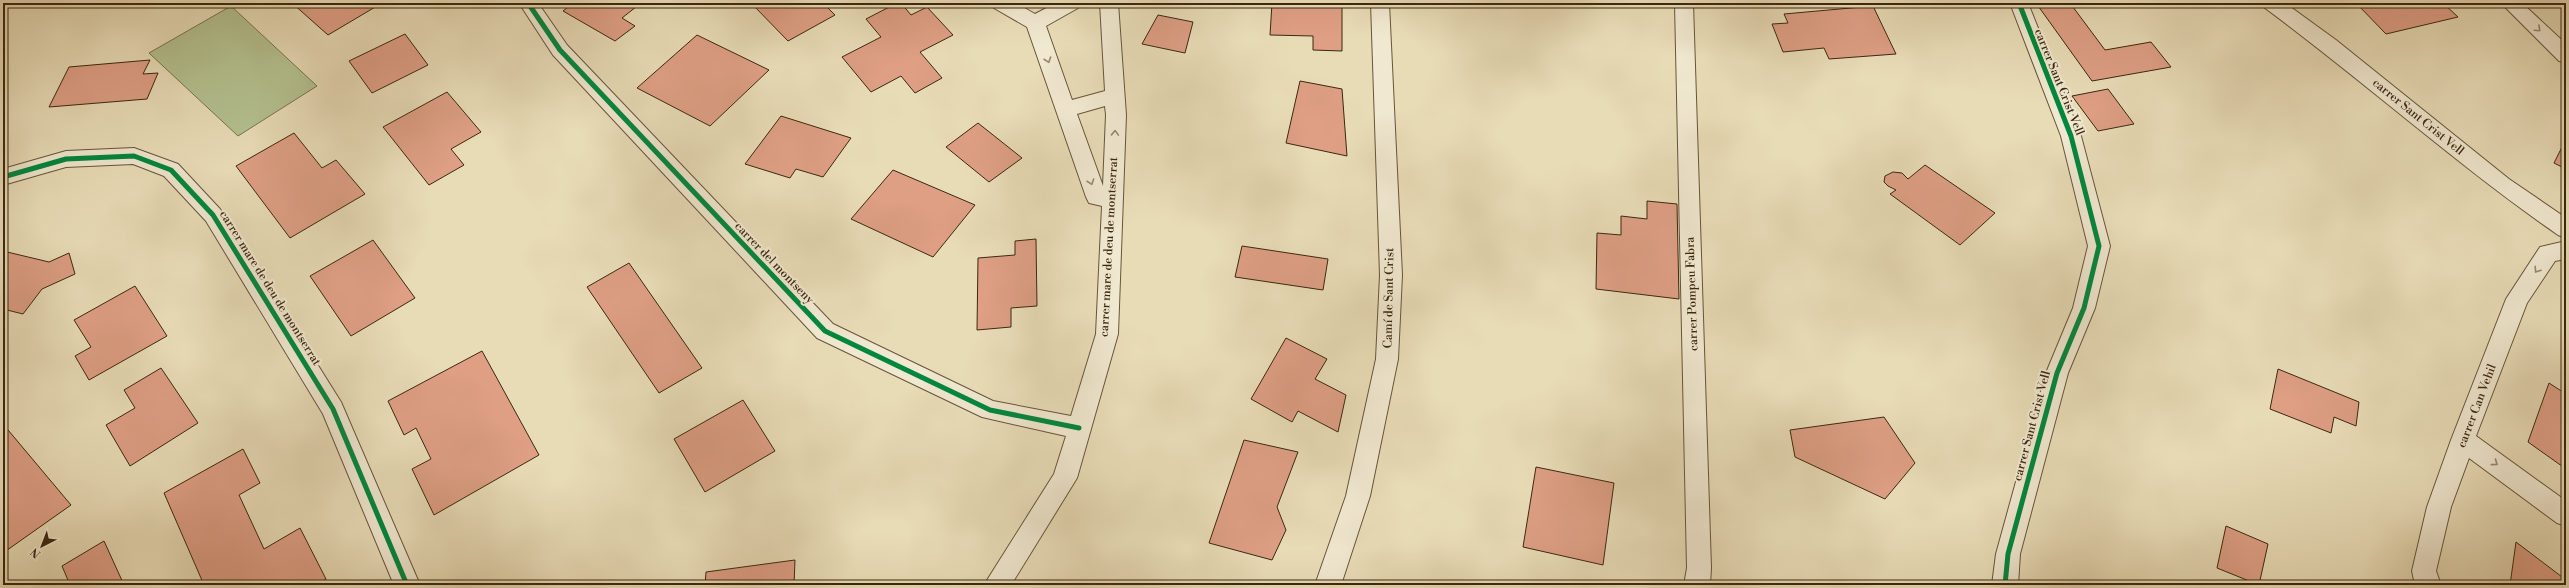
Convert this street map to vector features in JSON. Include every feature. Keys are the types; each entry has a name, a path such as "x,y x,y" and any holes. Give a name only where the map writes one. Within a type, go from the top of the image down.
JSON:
{"street":[{"name":"carrer del montseny","path":"528,3 560,50 754,258 826,331 990,410 1079,428"},
{"path":"1001,3 1035,23 1096,197 1112,200"},
{"path":"1035,23 1071,3"},
{"name":"carrer mare de deu de montserrat","path":"997,585 1065,478 1107,334 1116,115 1109,3"},
{"name":"Camí de Sant Crist","path":"1328,585 1358,496 1387,359 1391,275 1380,3"},
{"name":"carrer Pompeu Fabra","path":"1684,3 1699,568 1697,585"},
{"name":"carrer Sant Crist Vell","path":"2004,585 2008,554 2057,373 2084,308 2099,246 2071,136 2030,36 2019,3"},
{"name":"carrer Sant Crist Vell","path":"2272,3 2329,45 2502,185 2566,229"},
{"path":"2510,3 2566,56"},
{"path":"1066,109 1115,96"},
{"name":"carrer mare de deu de montserrat","path":"3,177 66,160 134,156 170,170 214,215 333,410 407,585"},
{"name":"carrer Can Vehil","path":"2428,585 2424,571 2439,507 2517,299 2548,253 2566,250"},
{"path":"2463,440 2566,515"}],"green space":[{"path":"231,6 317,86 238,136 149,53"}],"building":[{"path":"292,3 382,3 328,35"},
{"path":"573,3 641,3 622,18 635,26 615,41 563,11"},
{"path":"751,3 823,3 835,15 788,41"},
{"path":"897,3 901,3 911,15 927,7 953,35 920,52 942,78 915,93 901,76 871,92 842,57 881,37 866,19"},
{"path":"1272,3 1342,3 1342,51 1313,50 1313,36 1270,35"},
{"path":"2036,3 2070,3 2105,50 2151,42 2171,67 2092,81"},
{"path":"2356,3 2443,3 2458,17 2386,34"},
{"path":"1873,6 1896,54 1829,59 1824,48 1783,52 1772,24 1788,23 1784,14"},
{"path":"1158,15 1193,22 1185,53 1142,44"},
{"path":"405,34 428,65 372,93 349,61"},
{"path":"697,35 769,70 710,126 637,88"},
{"path":"150,60 143,74 158,73 147,99 49,107 69,67"},
{"path":"1300,81 1342,89 1347,156 1286,143"},
{"path":"2108,89 2134,124 2098,131 2072,96"},
{"path":"447,92 481,132 451,149 464,165 429,185 383,127"},
{"path":"781,116 851,138 823,177 796,169 790,178 745,164"},
{"path":"978,123 1022,158 989,182 946,147"},
{"path":"294,133 322,168 336,160 365,194 290,238 236,166"},
{"path":"2563,145 2566,146 2566,169 2554,163"},
{"path":"1925,165 1995,213 1960,245 1890,194 1896,190 1884,182 1885,176 1893,172 1902,173 1908,179"},
{"path":"893,170 975,205 933,257 851,219"},
{"path":"1647,201 1677,204 1679,299 1596,289 1597,233 1621,235 1621,216 1647,219"},
{"path":"1036,239 1037,306 1011,308 1011,327 977,330 978,258 1015,255 1015,241"},
{"path":"373,240 415,298 351,336 310,276"},
{"path":"1242,246 1328,259 1323,290 1235,277"},
{"path":"3,251 49,262 69,253 75,274 42,289 23,314 3,309"},
{"path":"629,263 702,368 659,393 587,287"},
{"path":"135,286 167,336 89,380 75,356 91,347 74,320"},
{"path":"1286,338 1327,359 1315,379 1346,395 1338,432 1298,411 1292,422 1251,399"},
{"path":"482,351 539,455 434,515 412,469 431,459 416,428 404,435 388,401"},
{"path":"161,368 198,423 130,466 106,425 135,408 124,390"},
{"path":"2278,369 2359,402 2356,426 2334,417 2331,433 2270,409"},
{"path":"2549,383 2566,394 2566,469 2528,442"},
{"path":"743,400 775,451 705,492 674,439"},
{"path":"1884,417 1915,463 1885,499 1795,457 1790,430"},
{"path":"3,424 71,505 3,553"},
{"path":"1244,440 1298,452 1277,507 1286,530 1272,560 1209,543"},
{"path":"243,449 260,483 239,495 264,549 300,528 326,579 316,585 204,585 164,493"},
{"path":"1536,467 1614,483 1603,565 1523,547"},
{"path":"2226,526 2268,544 2259,585 2217,568"},
{"path":"104,541 124,585 70,585 62,566"},
{"path":"2516,542 2566,580 2566,585 2510,585"},
{"path":"795,560 794,585 705,585 706,572"}],"cycle path":[{"path":"528,3 560,50 825,331 990,410 1079,428"},
{"path":"2005,585 2008,554 2057,373 2084,308 2099,246 2071,136 2030,36 2019,3"},
{"path":"3,177 66,159 134,156 171,170 213,215 333,409 407,585"}]}
